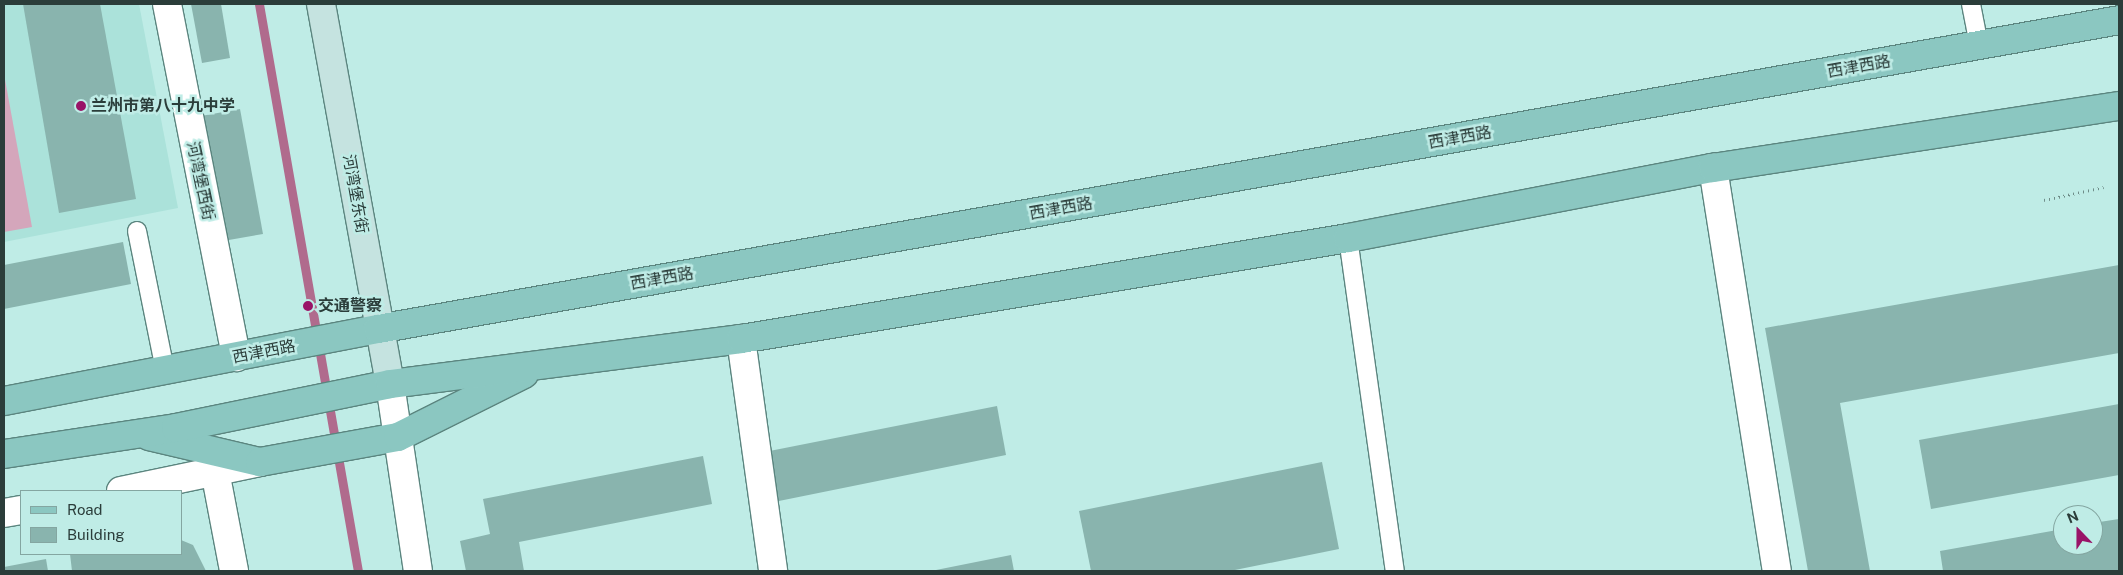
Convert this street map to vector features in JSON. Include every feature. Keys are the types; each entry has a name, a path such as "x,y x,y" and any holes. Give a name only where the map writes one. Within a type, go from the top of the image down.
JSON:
{"main road":[{"name":"西津西路","path":"4,400 368,332 1979,45 2118,25"},
{"path":"4,454 138,434 379,386 741,339 1348,238 1713,168 2119,106"},
{"path":"138,434 260,462 398,437 543,364"}],"street":[{"name":"河湾堡西街","path":"168,4 236,357"},
{"name":"河湾堡东街","path":"321,4 368,332 379,386"},
{"path":"1713,168 1777,571"},
{"path":"741,339 773,571"},
{"path":"379,386 398,437 418,571"},
{"path":"126,490 260,462"},
{"path":"215,471 234,571"},
{"path":"4,513 20,510"}],"lane":[{"path":"1972,4 1979,45"},
{"path":"137,231 165,370"},
{"path":"1348,238 1395,571"}],"path":[{"path":"2044,200 2104,187"}],"shaded area":[{"name":"兰州市第八十九中学","path":"4,4 139,4 178,208 4,242"},
{"path":"4,74 32,227 4,232"}],"building":[{"path":"23,4 100,4 136,199 59,213"},
{"path":"191,4 221,4 230,58 202,63"},
{"path":"240,109 263,234 223,241 201,116"},
{"path":"123,242 131,284 4,309 4,265"},
{"path":"2119,265 2119,353 1840,403 1870,571 1808,571 1765,328"},
{"path":"2119,404 2119,475 1931,509 1919,440"},
{"path":"997,406 1006,455 769,503 759,453"},
{"path":"703,456 712,504 519,542 524,571 466,571 460,541 490,534 483,499"},
{"path":"1322,462 1339,549 1230,571 1091,571 1079,511"},
{"path":"2119,519 2119,571 1943,571 1940,551 2053,531 2053,555 2103,555 2103,521"},
{"path":"182,540 193,545 206,571 72,571 70,555 182,555"},
{"path":"1011,555 1014,571 936,571 936,570"},
{"path":"46,559 48,571 4,571 4,567"}],"waterway":[{"path":"259,4 358,571"}],"place":[{"name":"兰州市第八十九中学","path":"81,106"},
{"name":"交通警察","path":"308,306"}]}
